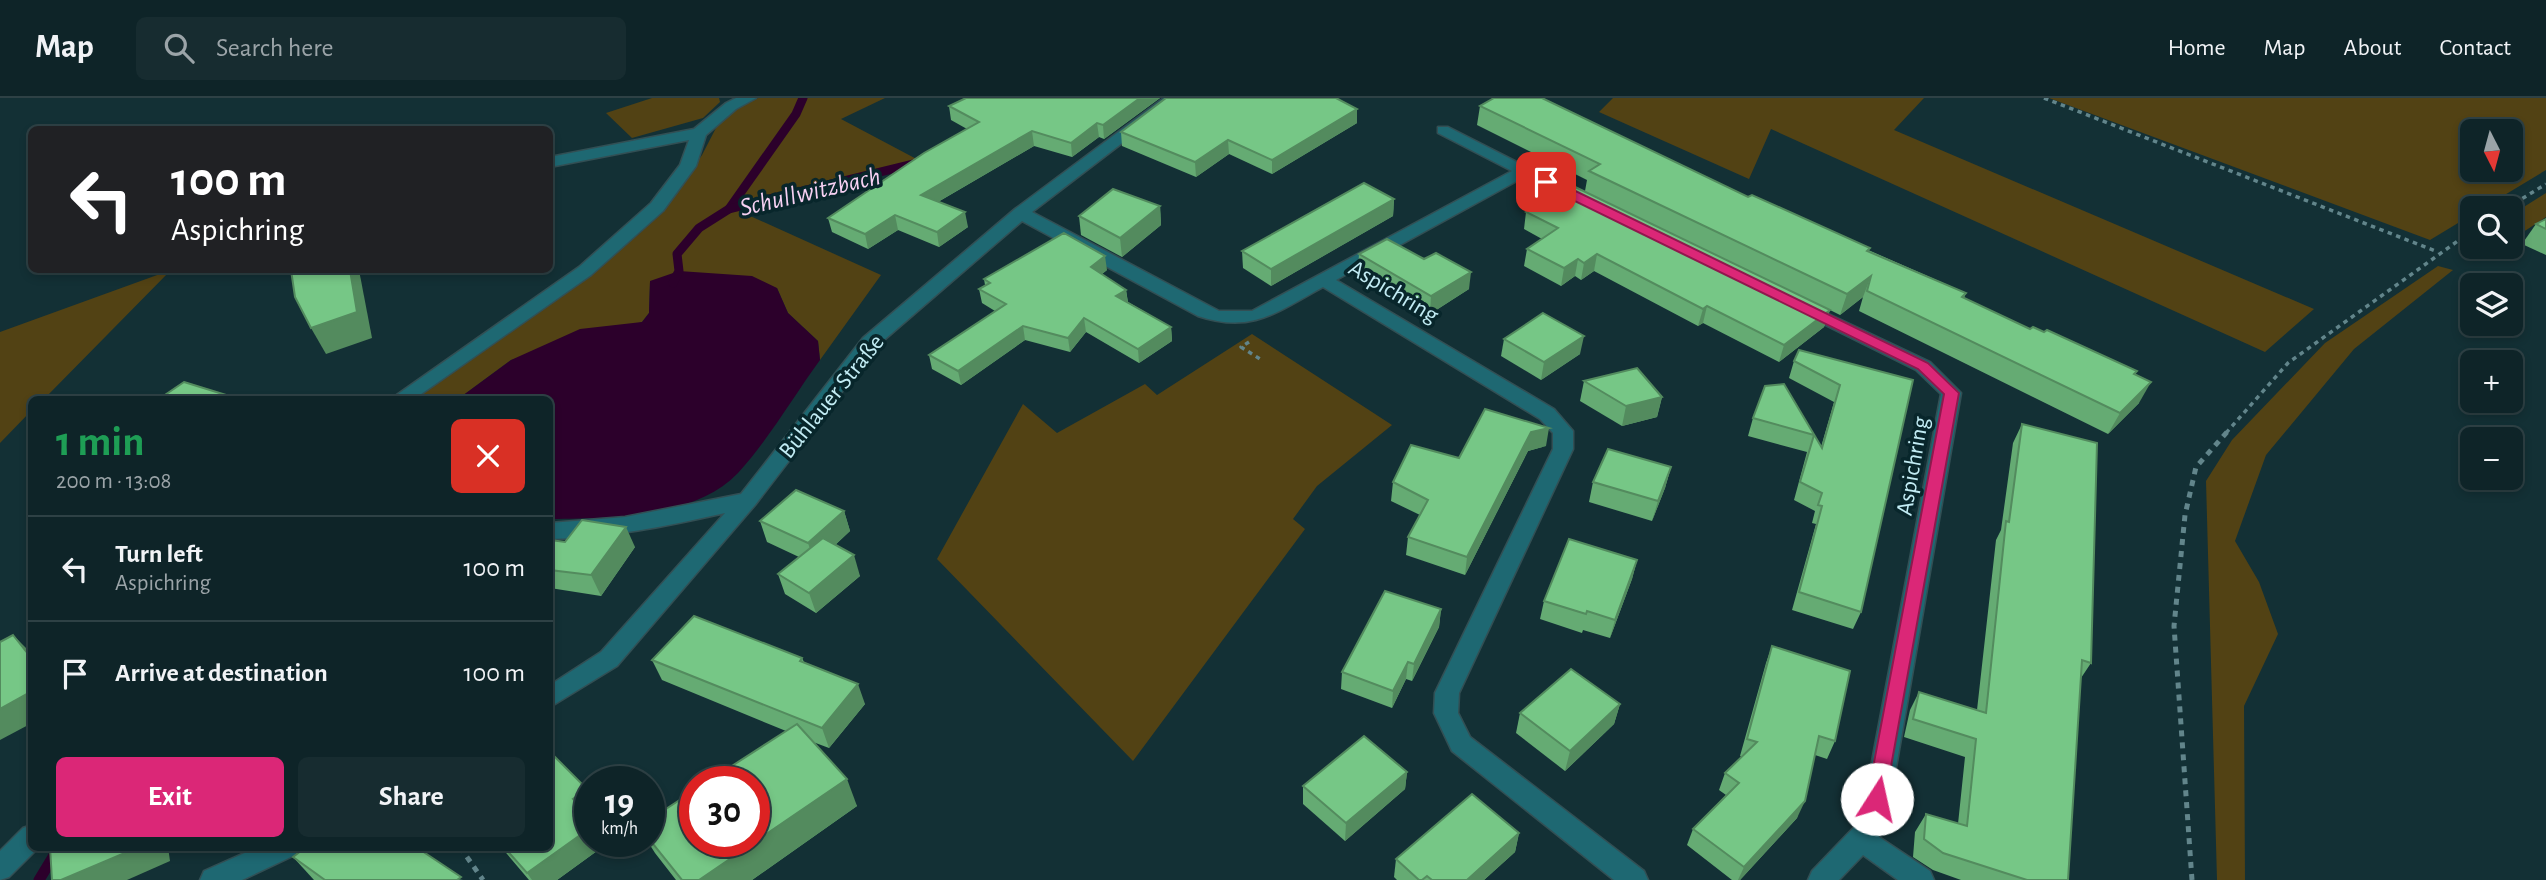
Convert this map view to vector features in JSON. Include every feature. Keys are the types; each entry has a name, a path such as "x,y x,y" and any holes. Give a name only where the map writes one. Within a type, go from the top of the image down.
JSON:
{"street":[{"path":"553,161 699,133 731,106 749,98"},
{"name":"Bühlauer Straße","path":"553,695 609,659 748,500 870,342 1021,213 1174,98"},
{"path":"1443,130 1613,214"},
{"path":"405,396 585,271 657,207 688,166 699,133"},
{"name":"Aspichring","path":"1021,213 1222,319 1257,316 1524,171"},
{"name":"Aspichring","path":"1322,279 1547,414 1563,431 1563,449 1447,693 1446,713 1461,744 1634,880"},
{"name":"Aspichring","path":"1789,300 1923,366 1951,393 1872,825 1822,880"},
{"path":"553,531 595,530 634,524 748,500"},
{"path":"1860,838 1920,880"},
{"path":"0,869 28,840"},
{"path":"214,880 277,851"}],"path":[{"path":"2044,98 2439,252"},
{"path":"2523,198 2546,184"},
{"path":"2192,880 2174,626 2185,515 2196,467 2288,363 2460,238"},
{"path":"463,851 483,880"}],"shaded area":[{"path":"652,98 719,98 720,102 703,118 632,138 606,113"},
{"path":"758,98 885,98 841,119 924,163 739,211 881,275 820,360 818,341 788,313 777,288 650,282 649,313 642,322 511,360 462,396 417,396 598,268 640,233 670,201 702,155 717,126 732,111"},
{"path":"1613,98 1924,98 1894,130 2314,309 2265,352 1771,129 1749,179 1599,112"},
{"path":"2049,98 2546,98 2546,170 2503,196 2460,196 2460,222 2430,240"},
{"path":"2546,193 2546,217 2523,232 2523,207"},
{"path":"2438,266 2453,270 2354,349 2266,455 2235,541 2259,582 2278,634 2244,706 2245,880 2217,880 2206,481 2232,440 2325,343"},
{"path":"679,271 752,276 777,288 788,313 818,341 820,360 760,446 738,473 720,488 674,508 649,513 553,519 553,396 462,396 511,360 580,329 642,322 649,313 650,281"},
{"path":"168,273 47,396 28,396 28,414 0,443 0,332"},
{"path":"1252,334 1392,425 1317,486 1293,519 1305,529 1133,761 937,559 1023,404 1057,433 1145,384 1157,395"}],"building":[{"path":"966,98 1140,98 1103,125 1097,123 1071,143 1032,131 921,195 965,212 937,232 895,215 865,234 828,218 924,153 979,122 949,106"},
{"path":"1166,98 1336,98 1357,109 1272,160 1228,140 1195,162 1121,132"},
{"path":"1494,98 1542,98 1748,197 1752,195 1870,248 1867,251 1966,293 1962,297 2030,329 2033,327 2044,332 2047,330 2137,371 2134,374 2151,382 2120,413 1867,291 1871,276 1847,294 1589,171 1600,164 1480,106"},
{"path":"1364,183 1394,199 1271,269 1242,251"},
{"path":"1571,185 1830,310 1784,345 1707,306 1703,309 1597,254 1584,263 1578,259 1564,268 1527,249 1558,228 1526,212"},
{"path":"1113,189 1160,206 1120,238 1079,216"},
{"path":"2546,219 2546,229 2536,224"},
{"path":"1064,233 1105,256 1091,267 1126,290 1116,296 1171,327 1138,349 1084,318 1068,338 1023,326 958,371 929,355 1006,304 979,289 990,283 984,279"},
{"path":"1387,239 1424,259 1436,253 1471,272 1431,296 1359,254"},
{"path":"291,273 350,273 357,312 311,328 295,297"},
{"path":"1543,313 1584,336 1544,362 1504,339"},
{"path":"1799,350 1913,380 1861,612 1799,592 1822,506 1818,505 1822,493 1800,482 1814,435 1753,418 1765,386 1784,384 1822,448 1840,385 1794,361"},
{"path":"1637,368 1662,397 1626,406 1584,381"},
{"path":"184,382 229,396 163,396"},
{"path":"1485,409 1549,428 1531,432 1467,557 1408,537 1428,500 1393,482 1411,445 1459,458"},
{"path":"2022,424 2097,443 2091,663 2082,660 2068,880 2027,880 1943,853 1924,839 1926,814 1967,826 1976,739 1913,719 1919,692 1986,713 2006,521 2009,522"},
{"path":"1608,449 1671,467 1658,501 1593,482"},
{"path":"796,490 844,511 808,543 760,521"},
{"path":"582,520 626,527 591,575 553,570 553,540 565,542"},
{"path":"823,538 854,555 809,593 778,574"},
{"path":"1569,539 1637,560 1615,620 1544,601"},
{"path":"1385,591 1441,609 1414,664 1408,662 1393,691 1342,672"},
{"path":"694,616 802,658 800,661 858,684 822,728 652,660"},
{"path":"13,635 28,654 28,693 0,709 0,642"},
{"path":"1772,646 1850,671 1835,741 1819,736 1805,801 1744,867 1693,829 1739,783 1725,773 1757,742 1747,739"},
{"path":"1571,669 1620,704 1570,751 1520,713"},
{"path":"797,724 847,779 770,832 770,766 732,766"},
{"path":"1364,736 1407,772 1346,823 1303,786"},
{"path":"554,756 574,776 574,839 527,873 508,851 553,851"},
{"path":"1472,794 1519,833 1467,880 1432,880 1427,876 1419,880 1396,859"},
{"path":"679,800 679,857 733,857 699,880 682,880 663,857 665,810"},
{"path":"50,851 130,851 61,880 52,880"},
{"path":"301,851 422,851 461,877 457,880 325,880 293,857"}],"waterway":[{"path":"729,209 796,114 803,98"},
{"name":"Schullwitzbach","path":"729,209 913,164"},
{"name":"Schullwitzbach","path":"673,283 679,271 677,254 699,228 729,209"},
{"name":"Schullwitzbach","path":"39,880 57,851"}],"route":[{"path":"1546,182 1923,366 1951,393 1877,799"}]}
